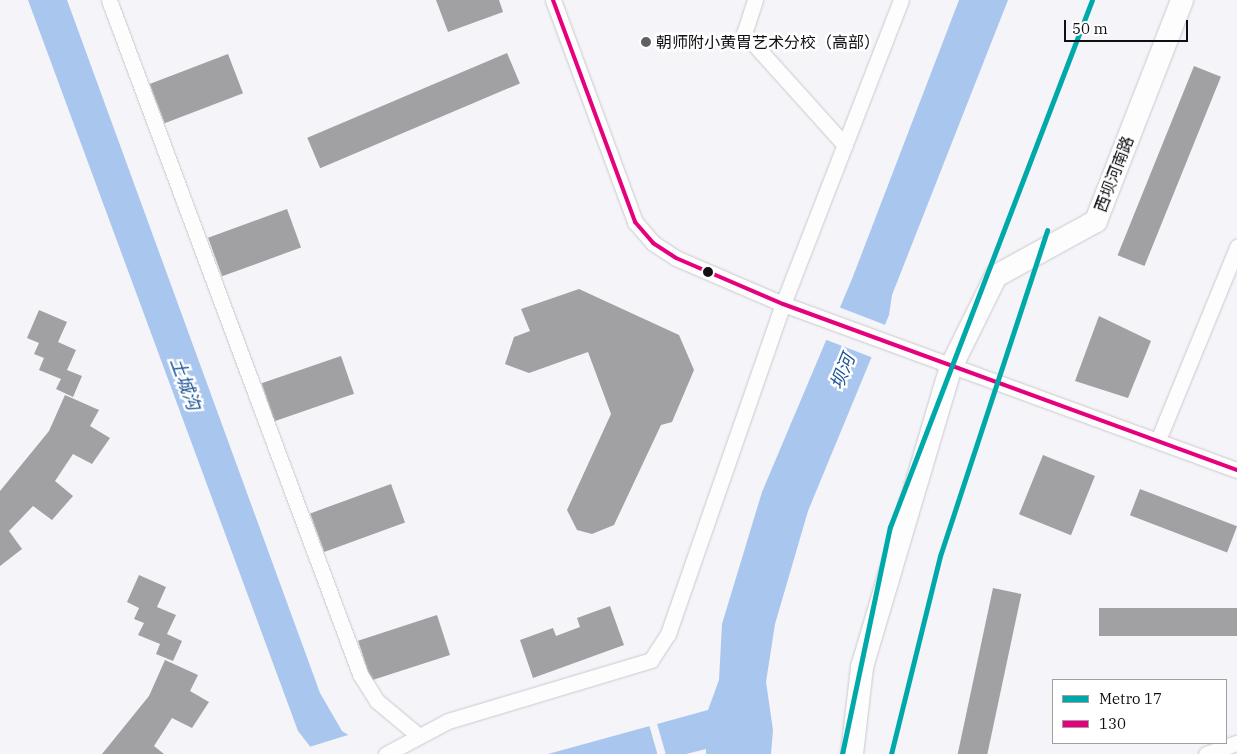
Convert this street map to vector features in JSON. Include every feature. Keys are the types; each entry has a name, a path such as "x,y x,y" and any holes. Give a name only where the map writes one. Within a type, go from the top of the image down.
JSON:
{"street":[{"path":"109,0 360,674 377,701 419,736"},
{"path":"553,0 635,222 653,242 676,258 798,310 1237,470"},
{"path":"755,0 744,33 845,145"},
{"path":"386,754 407,746 419,736 448,722 652,660 668,634 783,304 901,0"},
{"name":"西坝河南路","path":"852,754 862,667 951,366 996,276 1096,221 1182,0"},
{"path":"1158,440 1237,246"},
{"path":"1206,754 1237,743"}],"water":[{"name":"土城沟","path":"28,0 67,0 320,693 342,731 379,754 316,754 298,731"},
{"name":"坝河","path":"959,0 1008,0 892,295 889,315 808,511 775,624 766,682 773,730 771,754 706,754 706,749 686,754 548,754 708,710 719,680 722,624 762,492 852,279"}],"pier":[{"path":"836,306 887,326 875,358 823,339"},
{"path":"656,720 666,754 657,754 648,722"},
{"path":"351,734 381,754 312,754 306,748"}],"building":[{"path":"436,0 499,0 503,12 448,32"},
{"path":"507,53 520,83 320,168 307,138"},
{"path":"228,54 243,93 165,123 150,84"},
{"path":"1194,66 1221,77 1144,266 1118,255"},
{"path":"287,209 301,248 222,276 208,238"},
{"path":"579,289 679,335 694,370 672,422 661,425 614,525 592,534 577,530 567,510 611,414 588,352 529,373 505,364 514,337 530,331 521,309"},
{"path":"39,310 67,322 58,342 76,350 67,370 82,376 73,397 56,389 61,379 39,370 44,358 34,354 39,343 27,338"},
{"path":"1099,316 1151,341 1128,398 1075,381"},
{"path":"341,356 354,394 275,421 262,383"},
{"path":"65,395 99,410 90,426 110,438 92,464 73,454 55,481 73,496 52,520 33,506 9,531 22,549 0,566 0,491 49,431"},
{"path":"1043,455 1095,476 1071,535 1019,514"},
{"path":"391,484 405,523 324,552 310,513"},
{"path":"1140,489 1237,526 1227,552 1130,515"},
{"path":"139,575 166,587 157,607 176,615 167,634 182,641 173,661 156,654 160,644 138,635 144,623 134,619 139,608 127,602"},
{"path":"993,588 1021,594 987,754 958,754"},
{"path":"610,606 624,645 533,678 520,640 553,628 556,636 580,627 577,618"},
{"path":"1099,608 1237,608 1237,636 1099,636"},
{"path":"437,615 450,655 371,681 358,641"},
{"path":"165,660 198,675 190,691 209,702 192,728 172,718 154,746 164,754 102,754 149,696"}],"metro line":[{"name":"17","path":"842,754 890,527 1092,0"},
{"name":"17","path":"891,754 940,556 1047,230"}],"transit line":[{"name":"130","path":"553,0 635,222 653,243 676,258 783,304 1237,470"}],"place":[{"name":"朝师附小黄胄艺术分校（高部）","path":"646,42"}]}
